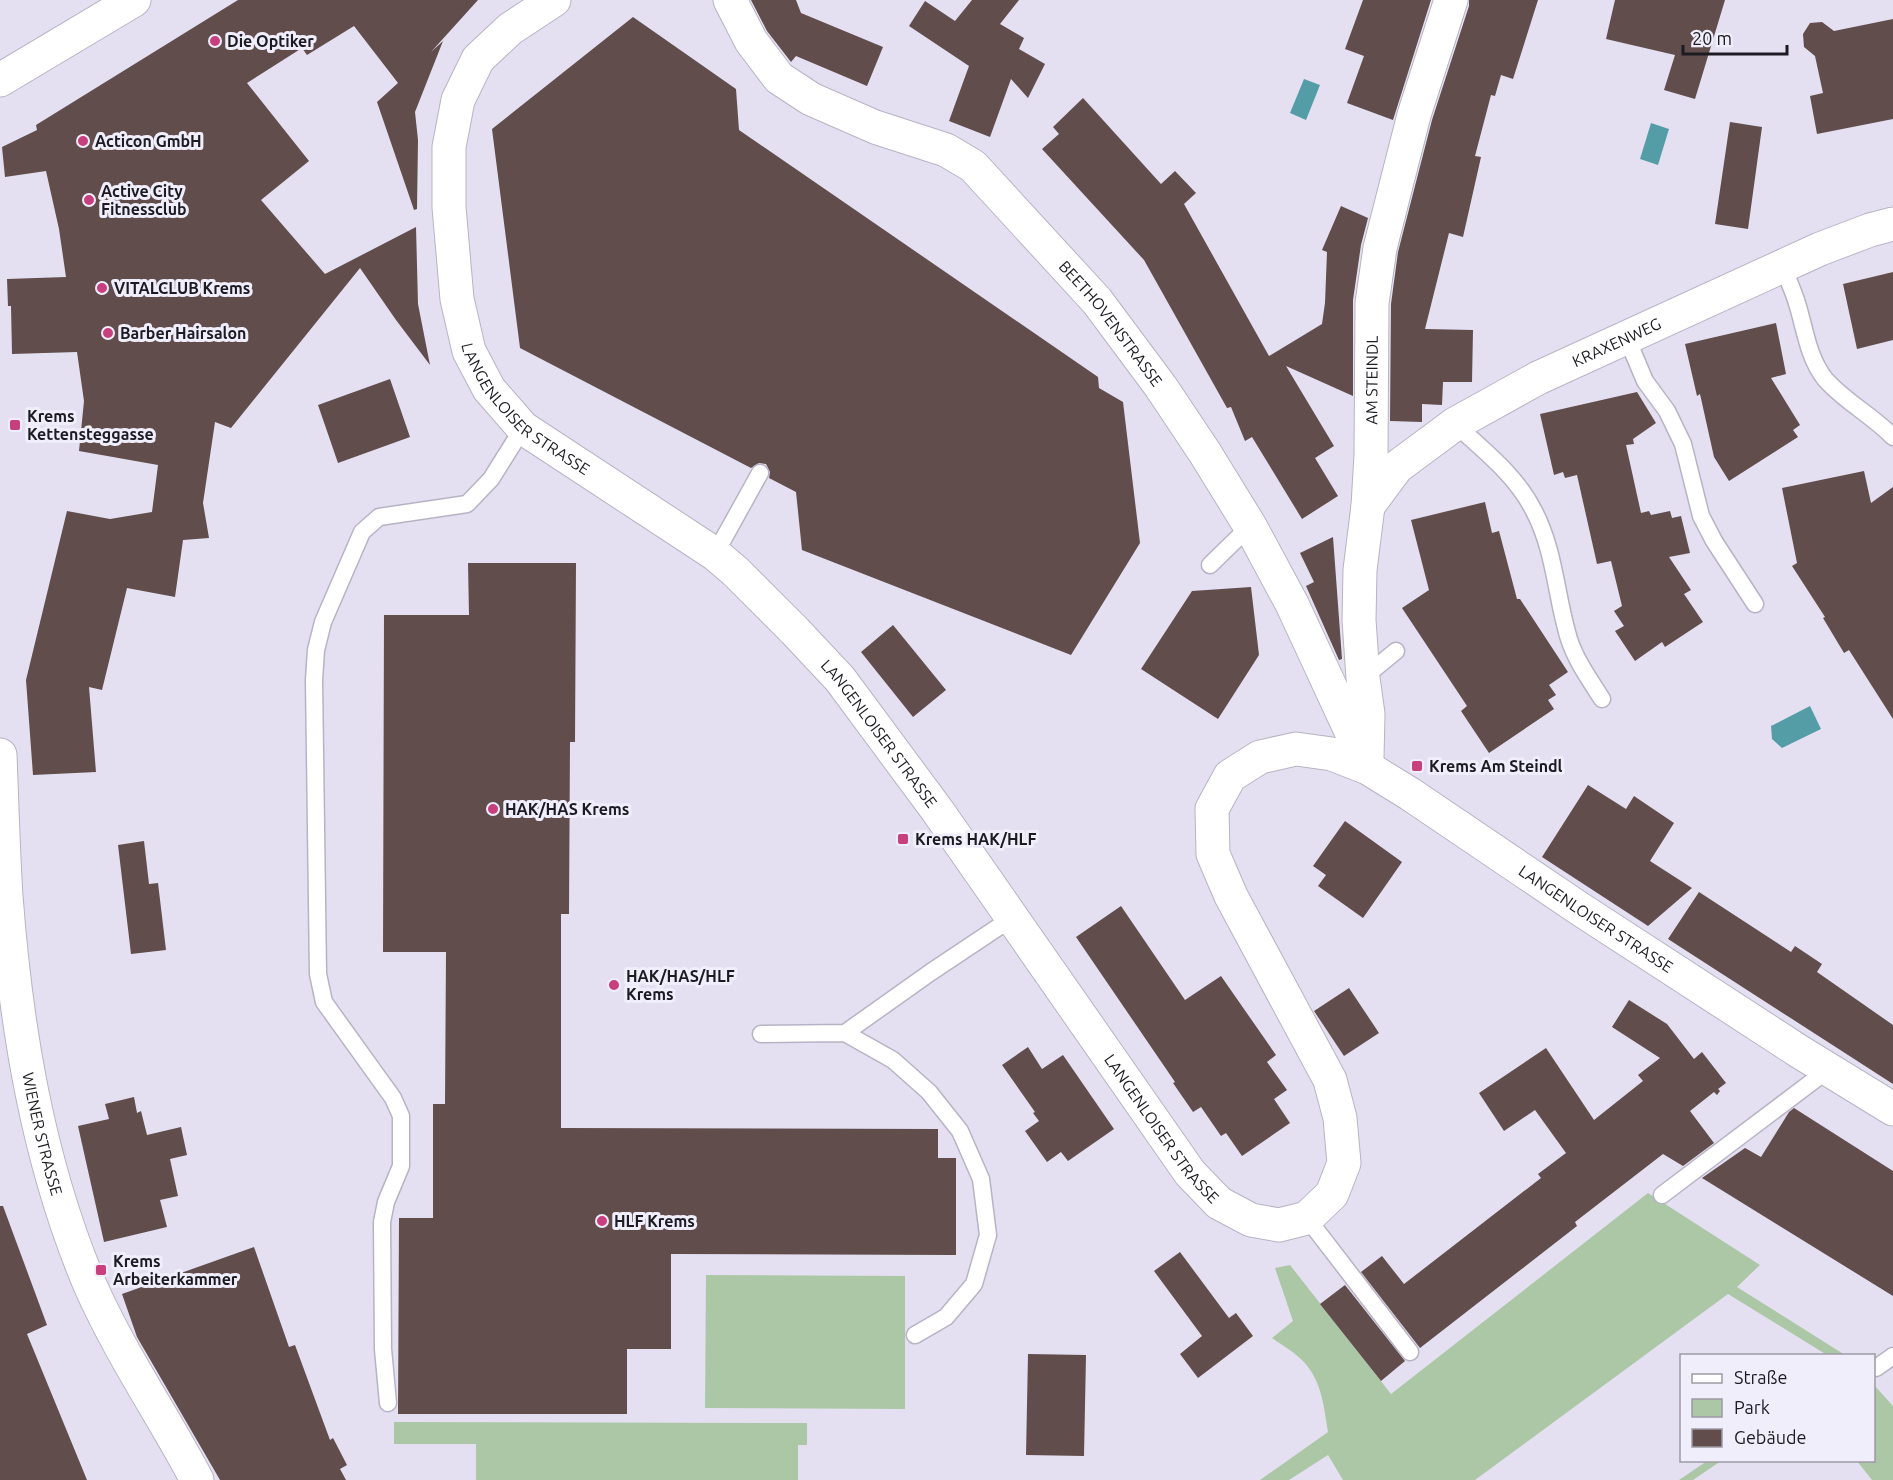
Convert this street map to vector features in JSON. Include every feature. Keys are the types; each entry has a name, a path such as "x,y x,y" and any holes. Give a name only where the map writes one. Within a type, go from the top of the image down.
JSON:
{"street":[{"path":"0,80 134,0"},
{"name":"LANGENLOISER STRASSE","path":"554,0 510,29 478,59 458,100 449,147 448,207 457,299 469,351 489,389 523,428 715,554 736,572 840,679 937,810 1190,1173 1219,1203 1251,1220 1279,1225 1307,1218 1332,1194 1344,1163 1340,1118 1330,1080 1231,896 1213,854 1212,809 1230,776 1260,757 1296,749 1332,754 1368,768 1580,909 1893,1109"},
{"name":"BEETHOVENSTRASSE","path":"730,0 752,41 779,78 811,99 875,127 946,150 973,166 1097,301 1161,387 1250,526 1292,604 1368,768"},
{"name":"AM STEINDL","path":"1368,768 1368,714 1359,620 1360,570 1368,506 1371,455 1372,303 1380,248 1414,115 1451,0"},
{"name":"KRAXENWEG","path":"1368,506 1397,467 1455,424 1538,378 1782,265 1870,230 1893,225"},
{"name":"WIENER STRASSE","path":"0,755 6,895 13,968 23,1042 36,1111 55,1188 84,1268 106,1317 132,1369 197,1480"}],"lane":[{"path":"1782,265 1796,300 1814,363 1826,379 1847,399 1893,436"},
{"path":"1626,336 1645,381 1667,411 1683,444 1701,516 1714,541 1755,604"},
{"path":"1455,424 1513,478 1534,509 1549,553 1569,639 1578,662 1602,699"},
{"path":"388,1403 383,1349 382,1222 386,1202 401,1166 401,1116 393,1098 324,1002 318,974 315,650 323,622 362,532 379,517 467,504 491,479 523,428"},
{"path":"715,554 760,473"},
{"path":"1210,565 1250,526"},
{"path":"1363,678 1396,651"},
{"path":"845,1033 1012,918"},
{"path":"761,1035 845,1033 893,1060 928,1092 960,1131 981,1179 988,1235 974,1284 946,1317 915,1335"},
{"path":"1662,1195 1829,1069"},
{"path":"1307,1218 1410,1352"},
{"path":"1876,1368 1893,1356"}],"green space":[{"path":"1648,1193 1760,1265 1737,1287 1843,1354 1825,1354 1728,1294 1475,1480 1343,1480 1328,1455 1289,1480 1260,1480 1328,1432 1321,1395 1314,1377 1299,1358 1272,1338 1293,1321 1275,1268 1290,1265 1391,1394"},
{"path":"706,1275 905,1276 905,1409 705,1408"},
{"path":"1875,1386 1893,1406 1893,1480 1872,1480 1858,1462 1875,1462"},
{"path":"394,1422 807,1423 807,1445 798,1445 798,1480 476,1480 476,1444 394,1444"},
{"path":"1706,1462 1720,1462 1693,1480 1679,1480"}],"water":[{"path":"1304,79 1320,85 1306,120 1290,113"},
{"path":"1651,123 1669,129 1658,165 1640,159"},
{"path":"1810,706 1821,729 1782,748 1772,739 1771,726"}],"building":[{"path":"238,0 478,0 431,52 443,41 415,112 418,140 417,209 414,210 377,102 398,83 354,26 307,55 302,48 247,83 309,161 261,200 325,274 416,227 418,304 430,365 360,268 231,428 215,422 203,503 209,538 183,540 175,597 127,588 102,690 89,687 96,772 33,775 26,680 67,511 110,519 152,512 158,465 79,451 84,401 77,352 12,354 11,306 8,306 7,279 66,277 59,229 46,171 5,177 2,147 37,130 36,125"},
{"path":"751,0 796,0 801,13 883,47 867,86 796,56 791,62 767,31"},
{"path":"972,0 1019,0 1000,24 1024,38 1019,49 1045,64 1028,98 1011,79 990,137 949,121 969,66 909,26 925,1 955,21"},
{"path":"1363,0 1431,0 1393,120 1347,103 1364,56 1345,49"},
{"path":"1469,0 1538,0 1513,79 1501,75 1495,96 1491,95 1475,156 1481,157 1463,237 1449,233 1425,329 1473,330 1472,382 1443,382 1442,405 1422,404 1422,422 1390,421 1391,304 1398,252 1432,120"},
{"path":"1615,0 1725,0 1695,99 1664,90 1675,55 1606,39"},
{"path":"633,17 736,89 739,130 1098,377 1099,388 1123,402 1140,543 1071,655 802,550 796,492 769,478 770,472 766,464 759,463 751,468 520,348 492,129"},
{"path":"1893,19 1893,119 1817,134 1810,96 1823,93 1815,56 1804,47 1803,34 1810,23 1822,22 1834,31"},
{"path":"1083,98 1161,184 1175,171 1196,193 1184,204 1269,356 1322,324 1327,252 1322,250 1341,206 1368,218 1361,245 1353,300 1353,396 1286,366 1334,446 1315,458 1338,496 1302,519 1252,437 1245,441 1231,407 1227,408 1144,260 1042,149 1059,134 1053,127"},
{"path":"1730,122 1762,127 1748,229 1715,224"},
{"path":"1893,272 1893,340 1857,349 1843,284"},
{"path":"1776,323 1786,374 1771,378 1800,425 1793,430 1798,437 1729,481 1714,457 1700,394 1697,396 1685,344"},
{"path":"390,379 410,437 338,463 318,405"},
{"path":"1637,392 1656,423 1633,439 1634,444 1626,445 1641,513 1649,511 1651,515 1670,511 1672,518 1681,516 1690,553 1669,557 1691,590 1684,594 1703,622 1665,647 1662,642 1635,661 1615,631 1624,626 1614,611 1622,606 1611,561 1597,564 1577,475 1565,478 1563,472 1554,475 1540,414"},
{"path":"1864,471 1871,503 1893,487 1893,719 1849,650 1844,653 1823,618 1825,617 1792,566 1797,563 1782,488"},
{"path":"1485,502 1492,533 1499,531 1517,599 1520,599 1568,672 1549,685 1556,695 1548,700 1554,709 1489,753 1461,711 1467,706 1402,608 1429,590 1411,520"},
{"path":"1333,537 1342,659 1339,660 1306,586 1314,582 1300,553"},
{"path":"468,563 576,563 575,742 570,742 569,914 561,914 561,1128 938,1129 938,1158 956,1158 956,1255 671,1254 671,1349 627,1349 627,1414 398,1414 399,1218 433,1218 433,1104 445,1104 446,952 383,952 384,615 469,615"},
{"path":"1251,587 1259,655 1218,719 1141,669 1192,591"},
{"path":"893,625 946,690 913,717 861,652"},
{"path":"1588,785 1626,809 1634,796 1674,823 1650,861 1692,888 1648,926 1542,857"},
{"path":"1345,821 1402,862 1363,918 1318,886 1326,875 1313,866"},
{"path":"144,841 149,884 158,883 166,950 131,954 118,845"},
{"path":"1699,892 1791,952 1795,946 1822,964 1817,972 1893,1025 1893,1084 1668,939"},
{"path":"1121,906 1185,1000 1221,976 1276,1055 1267,1062 1287,1090 1274,1099 1290,1123 1242,1156 1226,1133 1221,1136 1201,1107 1193,1112 1076,937"},
{"path":"1349,988 1379,1033 1344,1056 1314,1011"},
{"path":"1629,1000 1667,1024 1694,1059 1702,1052 1726,1083 1718,1089 1720,1091 1717,1095 1714,1092 1690,1111 1714,1143 1683,1166 1663,1154 1575,1222 1577,1226 1420,1348 1361,1272 1382,1256 1404,1284 1541,1178 1538,1174 1566,1153 1535,1110 1504,1131 1479,1093 1546,1048 1594,1120 1643,1081 1638,1075 1660,1058 1612,1027"},
{"path":"1028,1047 1042,1069 1063,1055 1114,1129 1068,1161 1061,1152 1047,1162 1025,1131 1039,1121 1002,1065"},
{"path":"134,1097 137,1113 141,1111 147,1135 181,1127 187,1155 170,1159 178,1196 160,1200 167,1227 104,1242 78,1126 109,1119 105,1104"},
{"path":"1794,1108 1893,1171 1893,1296 1702,1178 1745,1148 1761,1157 1789,1112"},
{"path":"0,1206 3,1206 47,1325 27,1334 87,1480 0,1480"},
{"path":"254,1247 289,1347 295,1345 330,1440 333,1438 347,1465 340,1469 346,1480 220,1480 137,1337 122,1294"},
{"path":"1180,1252 1229,1318 1236,1313 1253,1336 1198,1378 1180,1354 1202,1336 1154,1271"},
{"path":"1345,1285 1405,1361 1381,1381 1320,1304"},
{"path":"1028,1354 1086,1355 1084,1456 1026,1455"}],"place":[{"name":"Die Optiker","path":"215,41"},
{"name":"Acticon GmbH","path":"83,141"},
{"name":"Active City Fitnessclub","path":"89,200"},
{"name":"VITALCLUB Krems","path":"102,288"},
{"name":"Barber Hairsalon","path":"108,333"},
{"name":"Krems Kettensteggasse","path":"15,425"},
{"name":"Krems Am Steindl","path":"1417,766"},
{"name":"HAK/HAS Krems","path":"493,809"},
{"name":"Krems HAK/HLF","path":"903,839"},
{"name":"HAK/HAS/HLF Krems","path":"614,985"},
{"name":"HLF Krems","path":"602,1221"},
{"name":"Krems Arbeiterkammer","path":"101,1270"}]}
